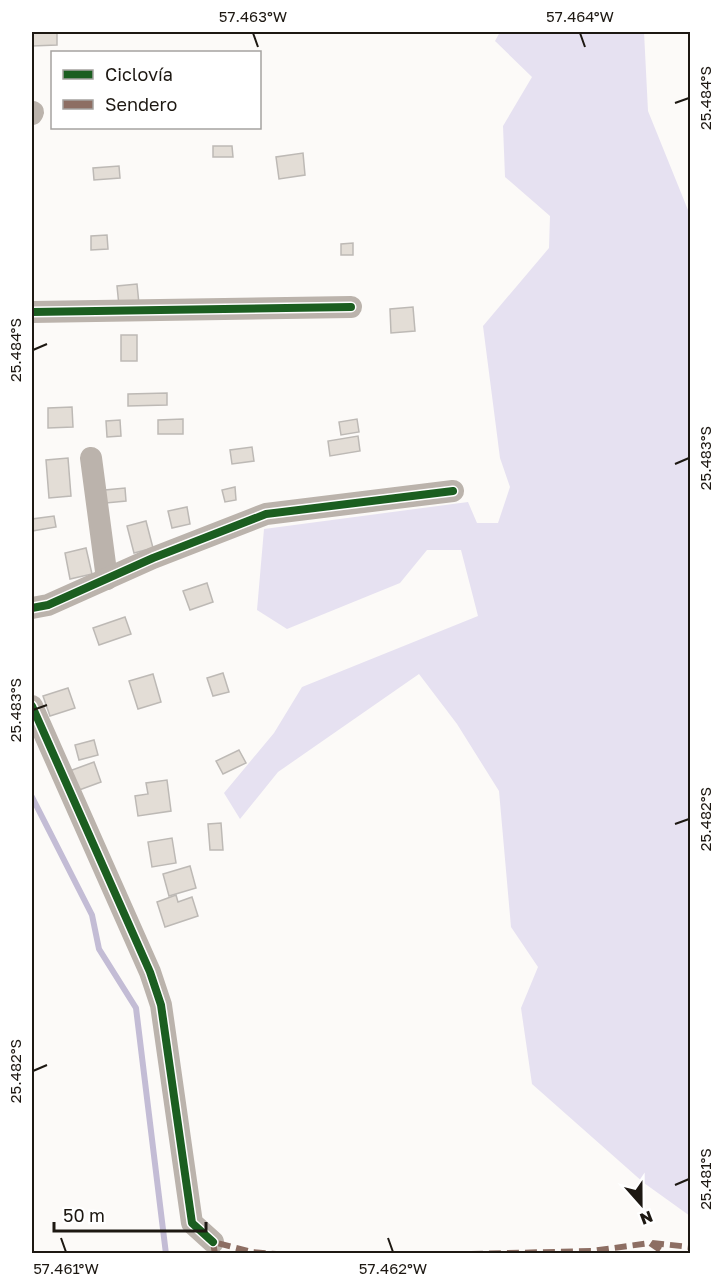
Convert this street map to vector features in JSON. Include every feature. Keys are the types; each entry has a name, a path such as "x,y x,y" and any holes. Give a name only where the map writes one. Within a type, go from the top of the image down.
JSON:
{"street":[{"path":"32,312 351,307"},
{"path":"91,459 107,579"},
{"path":"32,608 48,605 266,514 453,491"},
{"path":"32,706 150,972 161,1005 192,1223 213,1242"}],"shaded area":[{"path":"500,32 644,32 648,111 690,215 690,1216 644,1183 532,1084 521,1008 538,967 511,927 499,791 457,724 419,674 278,772 240,819 224,793 274,733 302,687 478,616 461,550 427,550 400,583 287,629 257,610 264,529 468,502 477,523 498,523 510,487 500,458 483,326 549,248 550,216 505,177 503,126 532,77 495,41"}],"building":[{"path":"32,32 57,32 57,45 32,46"},
{"path":"213,146 232,146 233,157 213,157"},
{"path":"303,153 305,175 279,179 276,157"},
{"path":"119,166 120,178 94,180 93,168"},
{"path":"107,235 108,249 91,250 91,236"},
{"path":"353,243 353,255 341,255 341,244"},
{"path":"137,284 139,304 119,306 117,286"},
{"path":"413,307 415,331 391,333 390,309"},
{"path":"121,335 137,335 137,361 121,361"},
{"path":"167,393 167,405 128,406 128,394"},
{"path":"72,407 73,427 48,428 48,408"},
{"path":"183,419 183,434 158,434 158,420"},
{"path":"357,419 359,432 341,435 339,422"},
{"path":"120,420 121,436 107,437 106,421"},
{"path":"358,436 360,451 330,456 328,441"},
{"path":"252,447 254,461 232,464 230,450"},
{"path":"68,458 71,496 49,498 46,460"},
{"path":"235,487 236,500 225,502 222,490"},
{"path":"125,488 126,501 106,503 105,490"},
{"path":"187,507 190,524 172,528 168,511"},
{"path":"54,516 56,527 32,531 32,519"},
{"path":"146,521 153,548 134,553 127,526"},
{"path":"86,548 92,574 70,579 65,553"},
{"path":"207,583 213,602 190,610 183,591"},
{"path":"125,617 131,634 99,645 93,628"},
{"path":"223,673 229,692 213,696 207,678"},
{"path":"153,674 161,702 138,709 129,681"},
{"path":"68,688 75,708 50,716 43,696"},
{"path":"94,740 98,755 79,760 75,745"},
{"path":"239,750 246,763 223,774 216,761"},
{"path":"94,762 101,782 71,793 64,773"},
{"path":"167,780 171,811 138,816 135,796 148,794 146,783"},
{"path":"221,823 223,850 210,850 208,824"},
{"path":"172,838 176,863 152,867 148,842"},
{"path":"190,866 196,888 169,896 163,874"},
{"path":"176,895 178,902 192,897 198,916 165,927 157,902"}],"waterway":[{"path":"32,797 92,915 99,949 136,1008 166,1254"}],"marked path":[{"path":"215,1254 213,1242 252,1252 276,1254"},
{"path":"471,1254 592,1251 650,1243 666,1254"},
{"path":"652,1243 690,1247"}],"cycle path":[{"path":"32,312 351,307"},
{"path":"32,608 48,605 153,558 266,514 453,491"},
{"path":"32,706 150,972 161,1005 192,1223 213,1242"}]}
